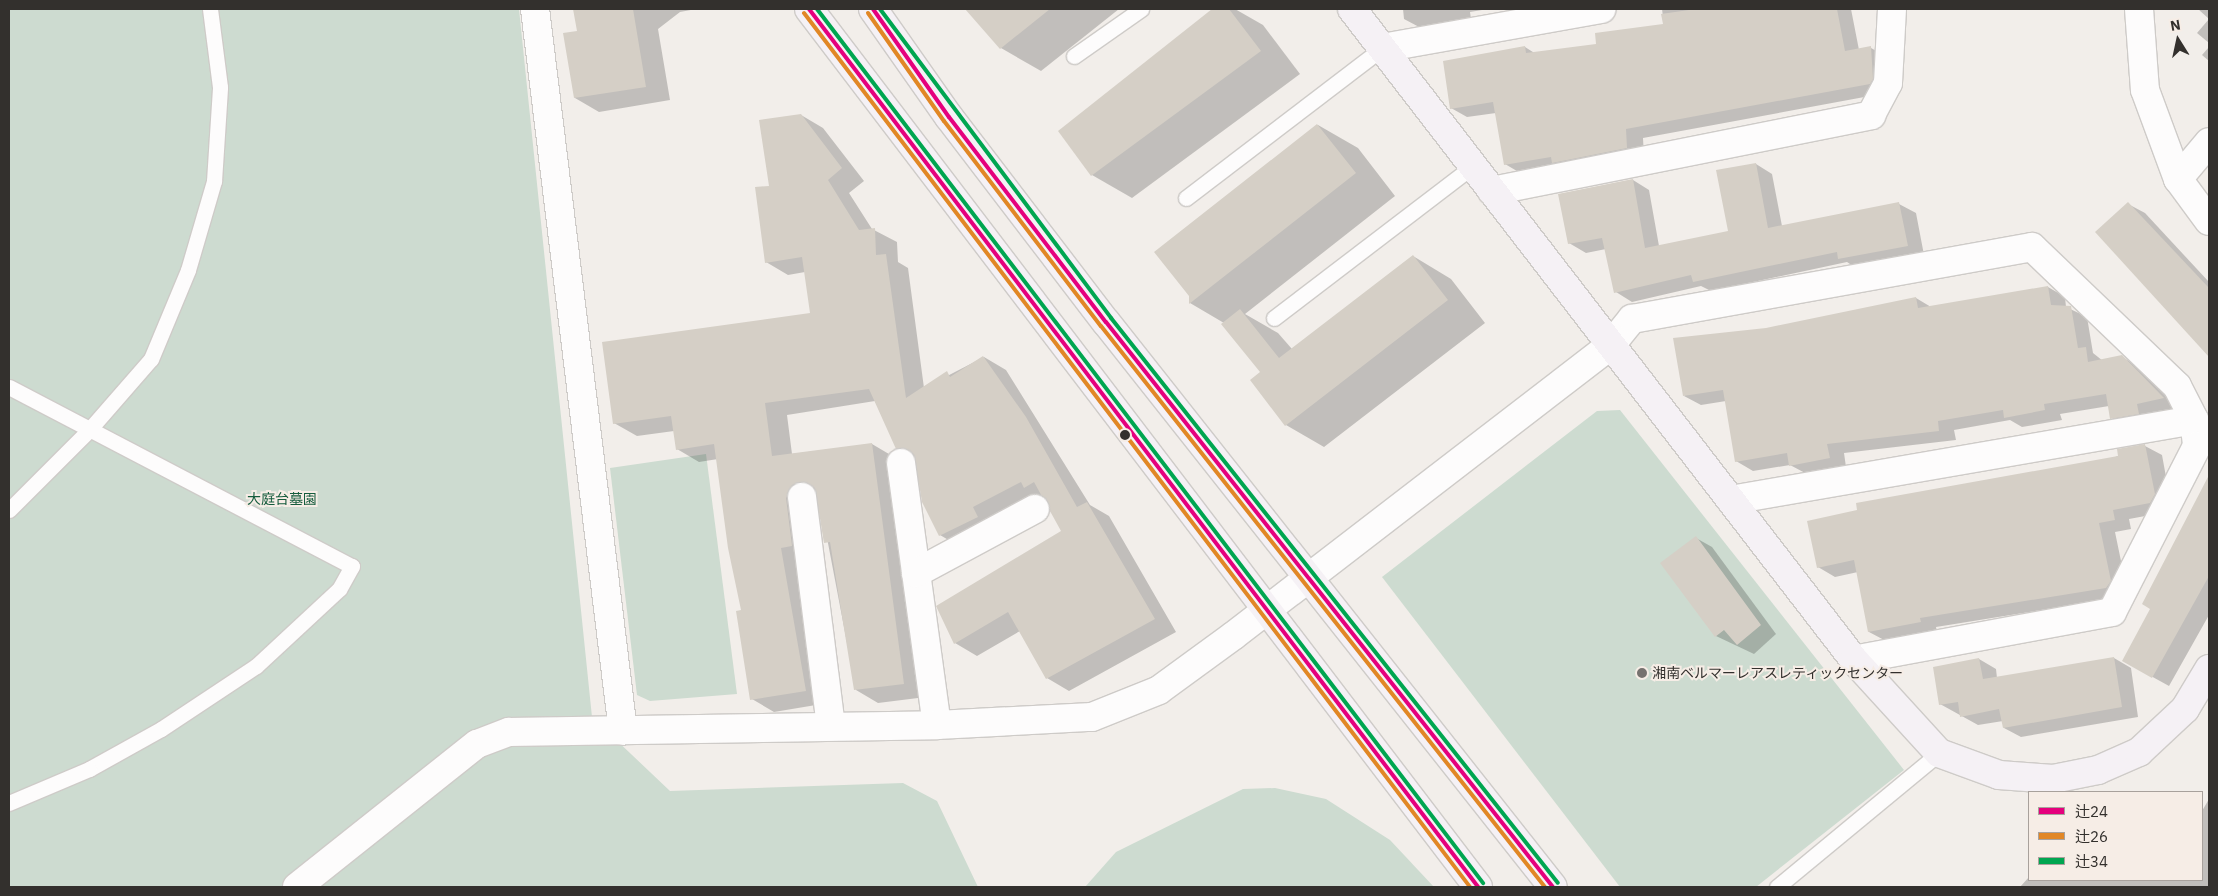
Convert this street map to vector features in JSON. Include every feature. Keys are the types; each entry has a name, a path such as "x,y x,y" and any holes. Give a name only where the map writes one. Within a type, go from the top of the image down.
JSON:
{"street":[{"path":"535,9 623,731"},
{"path":"809,9 1265,611 1478,887"},
{"path":"873,9 949,117 1306,579 1554,887"},
{"path":"1352,9 1854,660 1939,753 1999,775 2053,779 2098,770 2139,752 2185,709 2209,669"},
{"path":"1382,48 1602,9"},
{"path":"1492,191 1871,115 1888,83 1892,9"},
{"path":"2139,9 2145,90 2178,179 2209,221"},
{"path":"2178,179 2209,142"},
{"path":"297,887 477,744 509,732 937,725 1092,717 1159,690 1610,346 1632,319 2032,247 2176,386 2194,420 2198,446 2112,612 1854,660"},
{"path":"1731,500 2194,420"},
{"path":"901,464 937,725"},
{"path":"802,497 831,726"},
{"path":"916,574 1034,509"}],"lane":[{"path":"9,510 89,430 151,359 188,270 214,181 220,87 210,9"},
{"path":"1074,56 1141,9"},
{"path":"1186,198 1382,48"},
{"path":"1274,318 1473,166"},
{"path":"9,387 352,566 333,595 256,666 161,729 89,769 9,803"},
{"path":"1777,887 1939,753"}],"green space":[{"name":"大庭台墓園","path":"9,9 519,9 592,717 670,791 903,783 937,801 978,887 9,887"},
{"name":"湘南ベルマーレアスレティックセンター","path":"1620,410 1904,770 1756,887 1620,887 1382,577 1597,411"},
{"path":"706,454 737,694 650,701 637,695 610,468"},
{"path":"1275,788 1326,799 1390,840 1434,887 1085,887 1116,852 1243,789"}],"building":[{"path":"573,9 633,9 646,87 574,98 563,33 577,31"},
{"path":"965,9 1050,9 1000,49"},
{"path":"1212,9 1229,9 1261,51 1091,176 1058,131"},
{"path":"1696,9 1837,9 1845,51 1871,46 1873,79 1870,84 1626,129 1627,148 1552,163 1551,157 1504,165 1493,102 1450,109 1443,61 1525,46 1526,53 1596,44 1595,33 1663,24 1661,14"},
{"path":"801,114 842,168 828,180 859,230 875,228 876,255 886,254 906,398 947,371 950,377 983,356 1026,417 1077,507 1087,502 1155,619 1046,679 1008,612 954,644 936,606 1061,531 1034,482 1024,488 1021,482 973,507 978,517 939,536 922,502 914,454 896,449 869,389 765,403 772,456 872,443 904,684 854,690 830,542 824,543 815,488 801,482 792,485 786,498 792,546 781,548 806,691 750,700 736,611 741,610 728,548 714,444 676,450 671,416 613,424 602,342 810,313 802,257 765,263 755,187 769,186 759,120"},
{"path":"1317,124 1356,173 1189,304 1189,296 1154,252"},
{"path":"1756,163 1768,228 1899,202 1908,246 1838,259 1837,252 1693,282 1691,275 1614,293 1602,238 1568,244 1558,194 1633,179 1645,248 1728,231 1716,170"},
{"path":"2128,202 2209,288 2209,357 2095,232"},
{"path":"1413,255 1448,300 1285,426 1250,380 1260,372 1221,324 1240,309 1279,358"},
{"path":"2048,286 2051,305 2071,306 2078,348 2086,347 2088,362 2122,355 2164,398 2137,404 2139,414 2110,419 2106,394 2044,404 2045,410 2004,418 2003,410 1938,421 1939,431 1827,444 1830,458 1789,466 1787,453 1735,462 1723,390 1683,396 1673,338 1766,328 1916,297 1918,308"},
{"path":"2145,444 2155,494 2150,503 2113,510 2115,520 2099,523 2111,581 2106,588 1920,618 1921,622 1868,632 1854,560 1817,568 1807,521 1857,510 1856,503 2118,456 2117,449"},
{"path":"2209,475 2209,576 2152,678 2122,661 2150,609 2142,604"},
{"path":"1696,536 1761,625 1737,645 1724,630 1715,637 1660,563"},
{"path":"2114,657 2122,707 2003,728 1999,709 1960,717 1958,702 1939,705 1933,667 1979,658 1983,679"}],"transit line":[{"name":"辻24","path":"809,9 1478,887"},
{"name":"辻34","path":"817,9 1483,883"},
{"name":"辻24","path":"873,9 949,117 1106,322 1553,887"},
{"name":"辻34","path":"880,9 1111,318 1558,883"},
{"name":"辻26","path":"804,13 1470,887"},
{"name":"辻26","path":"868,13 944,121 1101,326 1545,887"}],"place":[{"name":"湘南ベルマーレアスレティックセンター","path":"1642,673"}]}
